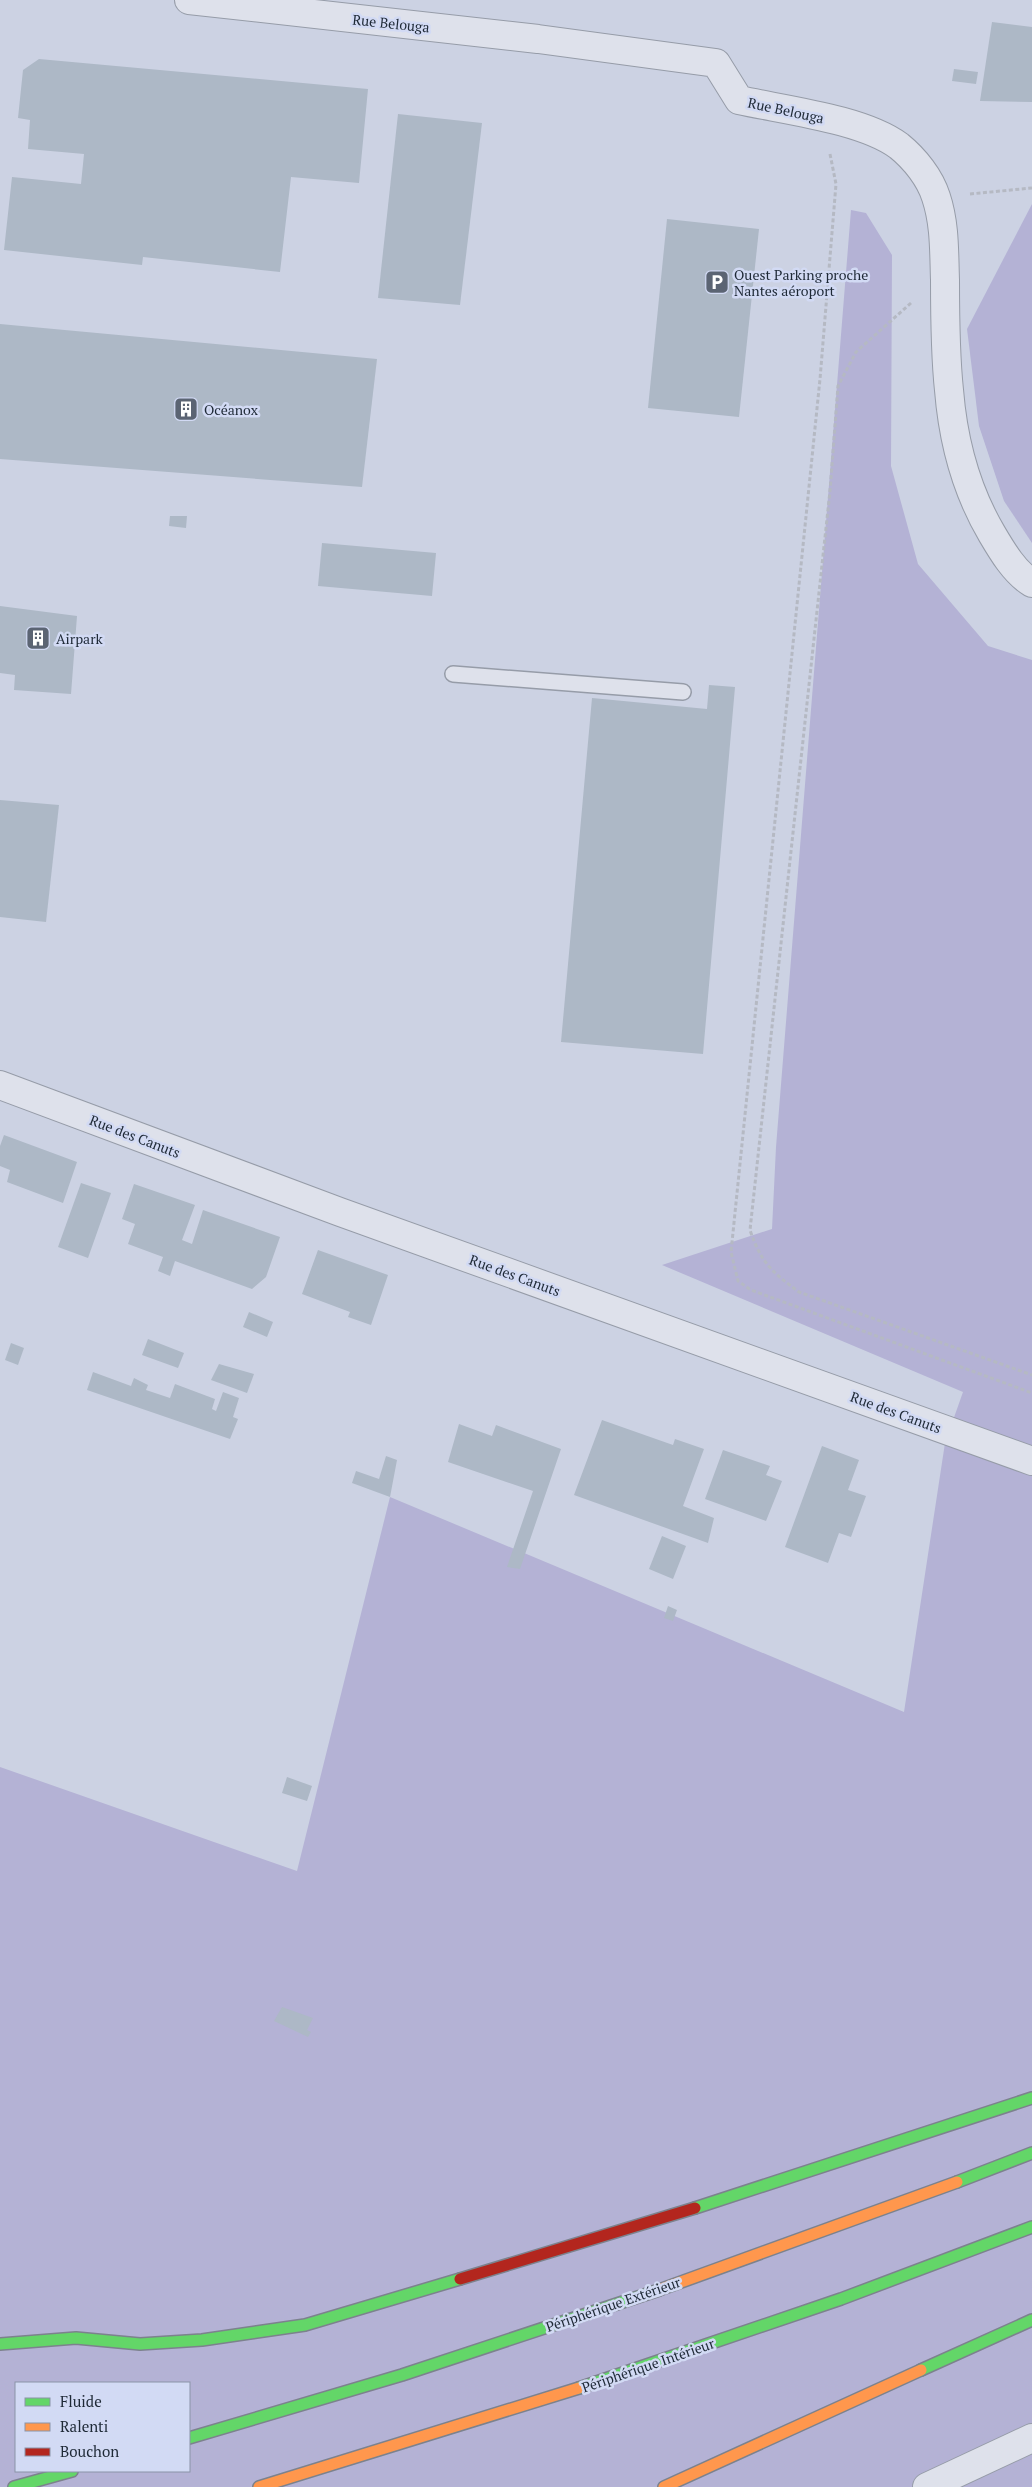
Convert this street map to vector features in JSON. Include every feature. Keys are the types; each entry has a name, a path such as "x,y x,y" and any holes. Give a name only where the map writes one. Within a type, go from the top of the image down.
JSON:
{"highway":[{"path":"0,2344 76,2338 140,2344 202,2340 305,2325 627,2230 1032,2098"},
{"name":"Périphérique Extérieur","path":"190,2438 365,2385 633,2298 774,2250 1032,2153"},
{"name":"Périphérique Intérieur","path":"259,2487 442,2433 584,2387 798,2313 1032,2227"},
{"path":"664,2487 1032,2320"},
{"path":"14,2487 68,2472"}],"street":[{"name":"Rue Belouga","path":"189,0 538,39 716,62 739,100 824,118 871,132 898,146 929,180 937,198 944,231 948,390 953,424 965,475 980,513 999,544 1024,578 1032,583"},
{"name":"Rue des Canuts","path":"0,1085 340,1212 1032,1460"},
{"path":"926,2487 1032,2438"}],"lane":[{"path":"453,674 683,692"}],"path":[{"path":"824,118 836,184 820,379 731,1252 738,1281 751,1290 1032,1393"},
{"path":"937,198 1032,188"},
{"path":"945,272 856,352 838,386 829,500 750,1230 756,1248 771,1270 798,1292 1032,1375"}],"shaded area":[{"path":"1032,204 1032,543 1004,501 979,426 967,329"},
{"path":"851,210 866,213 892,255 891,466 918,564 988,646 1032,660 1032,2487 0,2487 0,1767 297,1871 390,1497 904,1712 945,1443 963,1392 662,1265 772,1229 776,1147"}],"building":[{"path":"992,22 1032,27 1032,102 980,101"},
{"path":"39,59 368,89 359,183 291,177 280,272 143,257 142,265 4,250 12,177 81,184 84,154 28,149 30,120 18,118 23,70"},
{"path":"954,69 978,72 976,84 952,81"},
{"path":"398,114 482,123 460,305 378,298"},
{"path":"667,219 759,229 739,417 648,408"},
{"name":"Océanox","path":"0,324 377,359 362,487 0,459"},
{"path":"170,516 187,516 186,528 169,526"},
{"path":"322,543 436,553 432,596 318,586"},
{"name":"Airpark","path":"0,606 77,616 71,694 14,690 15,675 0,673"},
{"path":"709,685 735,687 703,1054 561,1042 592,698 707,709"},
{"path":"0,800 59,805 46,922 0,917"},
{"path":"4,1135 77,1162 63,1203 7,1182 10,1170 0,1166 0,1146"},
{"path":"81,1183 111,1193 88,1258 58,1247"},
{"path":"134,1184 195,1205 182,1240 192,1244 203,1210 280,1237 266,1277 252,1289 175,1261 170,1276 158,1271 163,1257 128,1244 135,1224 122,1219"},
{"path":"318,1250 388,1275 371,1325 348,1317 350,1312 302,1294"},
{"path":"249,1312 273,1322 267,1337 243,1327"},
{"path":"148,1339 184,1353 178,1368 142,1355"},
{"path":"11,1343 24,1348 18,1365 5,1360"},
{"path":"219,1364 254,1374 247,1393 211,1380"},
{"path":"93,1372 131,1386 134,1378 148,1385 146,1390 170,1398 175,1384 215,1399 212,1409 216,1411 223,1392 239,1398 233,1417 238,1419 230,1439 87,1390"},
{"path":"602,1420 673,1445 675,1439 704,1449 683,1506 714,1518 708,1543 574,1495"},
{"path":"459,1424 492,1436 496,1425 561,1449 520,1569 507,1567 533,1491 448,1462"},
{"path":"822,1446 859,1460 848,1490 866,1496 851,1537 839,1533 828,1563 785,1547"},
{"path":"723,1450 770,1466 766,1475 782,1481 766,1521 705,1499"},
{"path":"386,1456 397,1460 390,1497 352,1483 356,1471 379,1479"},
{"path":"662,1536 686,1546 673,1579 649,1569"},
{"path":"668,1606 677,1610 673,1621 664,1618"},
{"path":"287,1777 312,1786 307,1801 282,1793"},
{"path":"282,2007 313,2018 307,2030 311,2032 308,2037 274,2021"}],"traffic: fast":[{"path":"695,2208 1032,2098"},
{"path":"957,2182 1032,2153"},
{"path":"579,2388 841,2299 1032,2227"},
{"path":"0,2344 76,2338 140,2344 202,2340 305,2325 460,2279"},
{"path":"190,2438 402,2375 659,2290"},
{"path":"921,2370 1032,2320"},
{"path":"14,2487 68,2472"}],"traffic: slow":[{"path":"659,2290 957,2182"},
{"path":"664,2487 921,2370"},
{"path":"259,2487 579,2388"}],"traffic: jam":[{"path":"460,2279 695,2208"}],"place":[{"name":"Ouest Parking proche Nantes aéroport","path":"717,282"},
{"name":"Océanox","path":"186,409"},
{"name":"Airpark","path":"38,638"}]}
